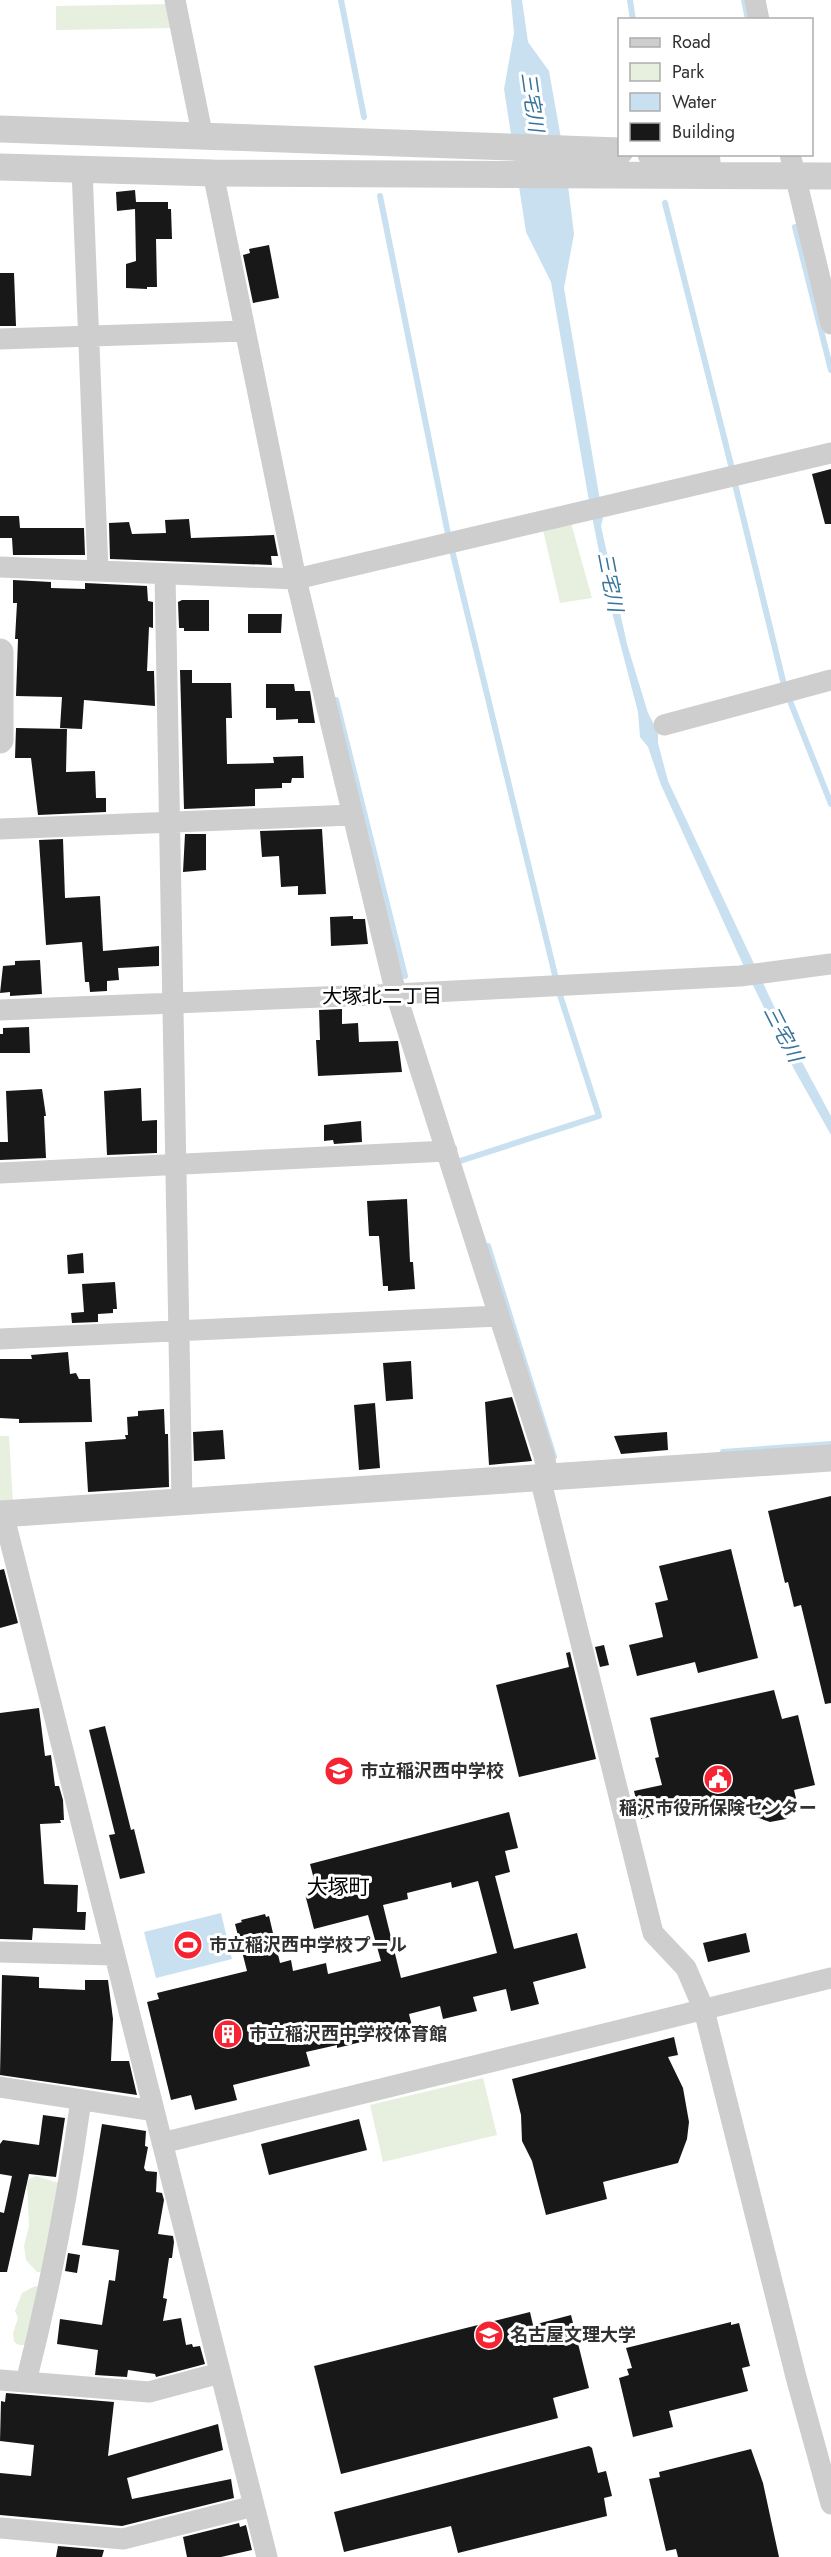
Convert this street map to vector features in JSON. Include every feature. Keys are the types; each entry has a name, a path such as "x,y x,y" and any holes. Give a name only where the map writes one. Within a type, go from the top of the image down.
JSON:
{"street":[{"path":"175,0 203,138"},
{"path":"755,0 759,18"},
{"path":"0,129 203,138 618,151"},
{"path":"677,156 792,165 831,176"},
{"path":"0,167 213,173 575,176 792,165"},
{"path":"792,165 831,324"},
{"path":"82,169 98,571"},
{"path":"213,173 296,579 396,994 544,1456 544,1478 653,1933 686,1968 704,2010 796,2377 831,2504"},
{"path":"0,339 245,331"},
{"path":"0,567 296,579 580,510 831,453"},
{"path":"165,574 182,1502"},
{"path":"0,652 0,740"},
{"path":"664,725 831,680"},
{"path":"0,829 352,815"},
{"path":"0,1010 396,994 740,976 831,964"},
{"path":"0,1173 447,1152"},
{"path":"0,1339 499,1316"},
{"path":"267,2557 1,1514 831,1458"},
{"path":"0,1952 114,1955"},
{"path":"162,2144 831,1978"},
{"path":"0,2087 154,2111"},
{"path":"26,2382 56,2261 81,2100"},
{"path":"0,2380 149,2392 220,2373"},
{"path":"0,2528 123,2540 254,2506"}],"green space":[{"path":"171,4 176,28 56,30 56,6"},
{"path":"571,523 592,598 560,603 543,530"},
{"path":"0,1436 9,1436 13,1504 0,1505"},
{"path":"483,2078 497,2135 383,2162 370,2105"},
{"path":"36,2176 62,2184 43,2272 37,2272 26,2260 24,2246 29,2226 27,2184 29,2179"},
{"path":"35,2286 42,2287 25,2345 19,2345 14,2342 13,2333 18,2318 15,2311 22,2293"}],"water":[{"name":"三宅川","path":"511,0 522,0 528,42 549,71 565,161 574,234 564,288 603,518 601,526 627,644 648,713 658,732 658,743 668,781 787,1034 831,1116 831,1135 794,1069 746,971 661,785 648,747 640,737 638,712 608,597 589,501 551,282 526,232 504,89 514,33"},
{"name":"市立稲沢西中学校プール","path":"221,1913 232,1959 156,1978 144,1932"}],"building":[{"path":"135,190 136,202 168,202 168,209 171,209 172,239 156,239 157,287 147,287 147,289 126,288 126,264 136,261 135,209 117,211 116,192"},
{"path":"269,245 279,298 253,303 243,255 250,253 249,249"},
{"path":"0,273 14,273 16,326 0,326"},
{"path":"831,469 831,524 825,524 812,474"},
{"path":"0,516 19,516 20,528 84,528 85,555 13,555 12,538 0,538"},
{"path":"189,519 191,538 274,535 278,556 271,556 272,565 110,559 109,523 129,522 132,534 166,533 165,520"},
{"path":"13,580 51,582 51,588 85,589 85,583 147,586 148,601 153,602 153,628 149,627 147,671 154,671 155,706 84,700 82,729 60,728 62,697 16,696 18,639 15,639 17,603 13,603"},
{"path":"209,600 209,631 184,631 184,628 179,628 178,602"},
{"path":"248,614 282,614 281,633 248,633"},
{"path":"180,670 192,670 192,683 231,683 232,718 226,718 227,764 274,763 273,757 303,756 304,778 292,778 291,783 282,783 282,788 255,789 255,806 184,809"},
{"path":"266,684 294,684 295,691 310,691 315,723 298,723 298,719 276,720 276,708 266,708"},
{"path":"16,728 67,729 66,772 95,771 96,798 106,798 106,812 38,815 31,758 15,758"},
{"path":"322,829 326,894 298,895 298,886 281,887 279,856 262,857 260,831"},
{"path":"185,834 206,834 206,870 183,872"},
{"path":"63,839 65,898 100,896 103,951 159,946 159,966 118,968 119,980 107,981 107,991 90,992 89,982 85,982 82,942 46,945 39,840"},
{"path":"353,916 353,919 365,919 368,944 331,946 330,917"},
{"path":"40,960 42,994 10,996 10,992 0,993 3,966 15,965 15,961"},
{"path":"342,1009 342,1024 358,1023 359,1042 398,1041 402,1072 318,1076 316,1040 320,1040 319,1010"},
{"path":"29,1027 30,1053 0,1053 0,1034 3,1034 3,1028"},
{"path":"141,1088 142,1121 157,1120 157,1153 107,1155 104,1091"},
{"path":"42,1089 46,1116 44,1116 46,1158 0,1160 0,1142 8,1142 6,1091"},
{"path":"361,1121 362,1142 334,1144 333,1140 324,1141 324,1125"},
{"path":"407,1199 410,1262 413,1262 415,1289 388,1291 388,1286 383,1286 379,1236 369,1236 367,1201"},
{"path":"83,1253 84,1273 68,1274 67,1255"},
{"path":"115,1282 117,1309 113,1309 113,1313 98,1314 98,1322 72,1323 71,1313 84,1312 82,1284"},
{"path":"68,1352 70,1374 76,1373 79,1379 90,1379 92,1422 19,1423 19,1419 0,1418 0,1359 32,1359 31,1355"},
{"path":"411,1361 413,1399 386,1401 383,1363"},
{"path":"512,1397 532,1461 489,1465 485,1402"},
{"path":"375,1403 380,1468 359,1470 354,1405"},
{"path":"164,1409 165,1434 168,1434 169,1487 88,1492 85,1442 126,1439 125,1435 128,1435 127,1417 138,1416 138,1411"},
{"path":"223,1430 225,1459 194,1461 193,1432"},
{"path":"667,1432 668,1450 621,1454 614,1436"},
{"path":"831,1496 831,1703 825,1704 801,1605 794,1607 788,1582 785,1583 768,1511"},
{"path":"731,1549 758,1658 698,1673 695,1662 637,1676 629,1645 663,1637 655,1603 668,1600 659,1566"},
{"path":"4,1569 18,1623 0,1628 0,1570"},
{"path":"604,1645 609,1665 600,1667 595,1647"},
{"path":"570,1652 596,1759 519,1777 496,1685 569,1667 566,1653"},
{"path":"774,1690 782,1719 798,1715 815,1785 794,1790 798,1807 786,1819 770,1822 756,1817 751,1798 686,1813 684,1808 641,1819 634,1791 662,1785 655,1758 659,1757 650,1718"},
{"path":"39,1708 45,1756 51,1755 55,1786 59,1786 63,1800 64,1820 60,1820 61,1823 40,1824 44,1884 78,1885 77,1912 86,1912 85,1930 33,1928 32,1940 0,1939 0,1713"},
{"path":"105,1726 131,1830 134,1829 145,1873 120,1879 109,1835 115,1834 89,1730"},
{"path":"509,1812 518,1848 505,1851 510,1872 495,1876 514,1949 577,1933 586,1968 533,1982 539,2004 511,2011 506,1989 473,1997 477,2011 443,2019 440,2006 409,2014 414,2034 386,2042 385,2036 337,2048 337,2045 306,2052 310,2066 233,2085 237,2100 195,2110 191,2095 171,2100 147,2002 159,1999 157,1993 247,1971 235,1924 242,1922 241,1920 265,1914 266,1917 269,1916 280,1963 291,1960 293,1971 326,1963 328,1974 381,1961 368,1915 314,1929 305,1894 317,1891 310,1864","holes":["478,1881 497,1953 401,1978 383,1905 408,1899 407,1893 451,1882 452,1888"]},
{"path":"746,1933 750,1952 708,1962 703,1943"},
{"path":"2,1975 39,1977 39,1988 85,1990 85,1980 108,1980 113,2019 111,2061 129,2061 137,2095 0,2075"},
{"path":"674,2037 678,2055 668,2057 683,2088 689,2122 687,2139 678,2163 603,2182 607,2199 546,2215 532,2161 522,2141 521,2115 512,2079"},
{"path":"43,2115 65,2118 56,2177 29,2174 7,2272 0,2272 0,2212 4,2213 12,2176 0,2174 0,2144 3,2140 39,2145"},
{"path":"359,2119 367,2150 269,2175 261,2144"},
{"path":"102,2124 146,2131 145,2146 148,2147 144,2168 146,2171 157,2172 156,2192 162,2193 164,2200 158,2234 173,2236 174,2242 172,2258 169,2258 163,2298 167,2299 163,2321 181,2318 186,2345 200,2346 205,2364 156,2377 155,2374 128,2370 127,2377 95,2375 98,2350 57,2344 60,2319 102,2325 109,2280 115,2281 119,2250 82,2245"},
{"path":"68,2253 80,2255 77,2273 65,2271"},
{"path":"530,2312 533,2325 571,2315 589,2388 553,2398 558,2418 341,2474 314,2366"},
{"path":"731,2322 731,2325 739,2323 750,2366 742,2368 748,2391 669,2411 673,2427 633,2437 619,2378 629,2375 627,2369 632,2368 626,2348"},
{"path":"6,2393 114,2402 108,2456 218,2424 223,2450 127,2478 132,2499 231,2479 234,2498 122,2526 0,2515 0,2473 31,2476 34,2445 0,2441 1,2401 5,2402"},
{"path":"589,2446 592,2448 598,2473 606,2471 612,2496 604,2498 607,2516 458,2553 451,2526 344,2552 334,2512"},
{"path":"751,2449 763,2483 779,2557 678,2557 676,2549 666,2551 649,2479 660,2477 659,2472"},
{"path":"239,2523 240,2527 246,2525 252,2550 221,2557 187,2557 183,2537"},
{"path":"58,2546 104,2550 102,2557 56,2557"}],"waterway":[{"path":"341,0 364,117"},
{"path":"630,0 633,18"},
{"path":"744,0 748,18"},
{"path":"380,196 448,534"},
{"path":"665,203 732,469"},
{"path":"795,227 831,370"},
{"path":"735,484 784,685"},
{"path":"452,550 555,975"},
{"path":"788,696 831,804"},
{"path":"336,700 405,976"},
{"path":"460,1161 599,1116 560,995"},
{"path":"488,1246 554,1457"},
{"path":"723,1452 831,1444"}],"place":[{"name":"市立稲沢西中学校","path":"339,1771"},
{"name":"稲沢市役所保険センター","path":"718,1779"},
{"name":"市立稲沢西中学校プール","path":"188,1945"},
{"name":"市立稲沢西中学校体育館","path":"228,2034"},
{"name":"名古屋文理大学","path":"489,2335"}],"district":[{"name":"大塚北二丁目","path":"382,996"},
{"name":"大塚町","path":"338,1887"}]}
